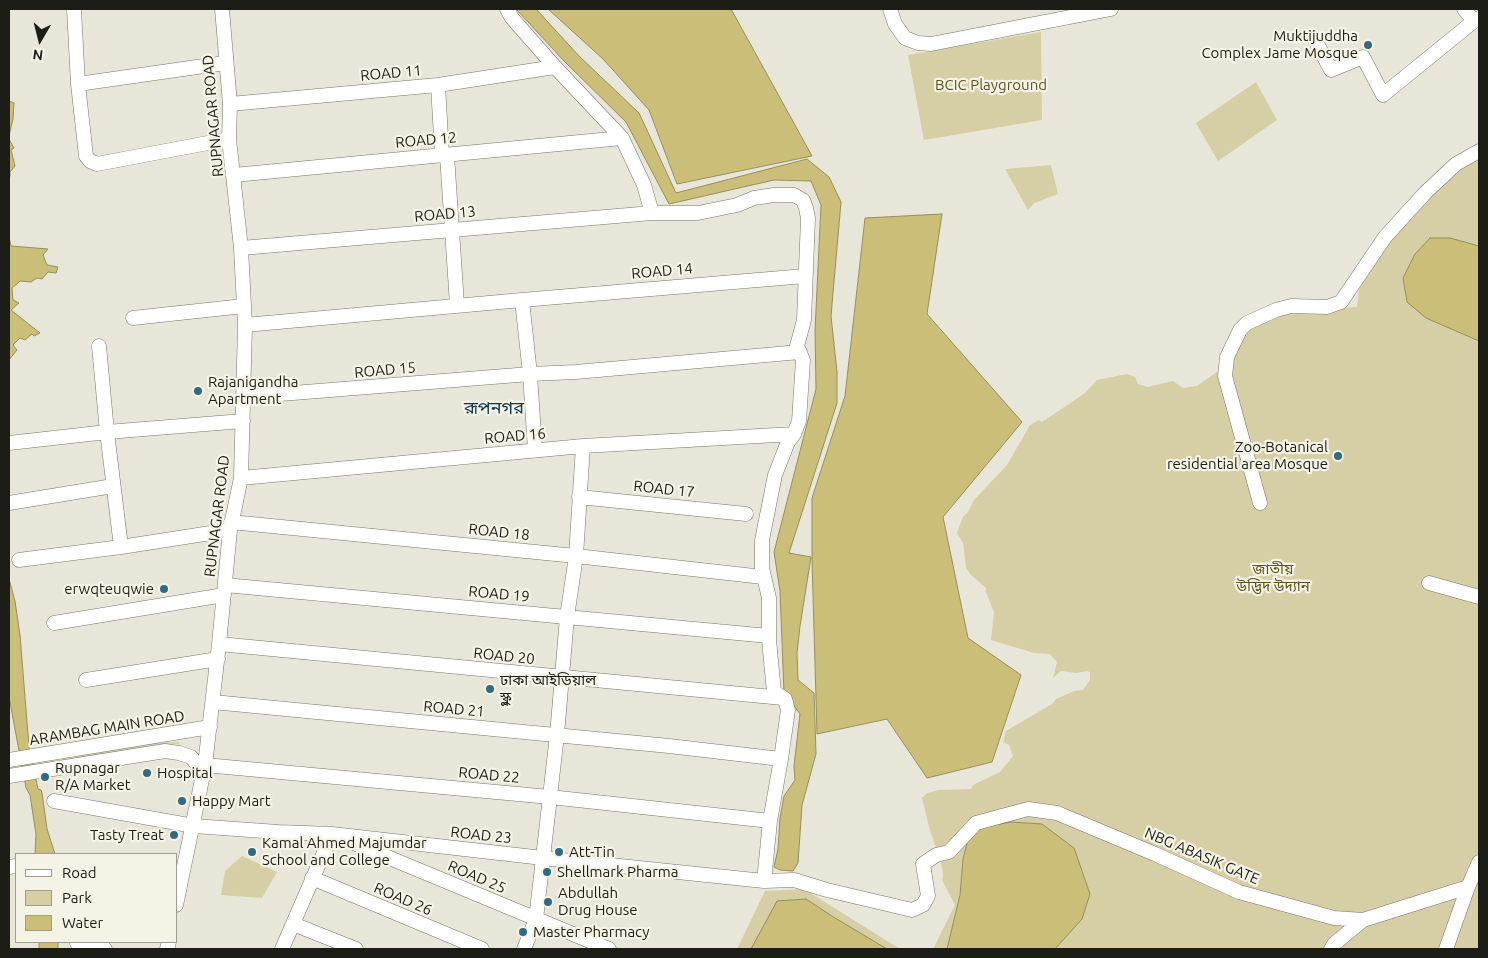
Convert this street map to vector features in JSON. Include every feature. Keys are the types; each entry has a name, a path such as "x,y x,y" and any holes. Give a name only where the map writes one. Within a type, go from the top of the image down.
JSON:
{"street":[{"path":"74,9 78,84 86,156 90,161 97,164 230,139"},
{"name":"RUPNAGAR ROAD","path":"178,894 194,826 204,770 218,658 231,526 241,478 245,324 241,248 230,139 230,104 225,63 222,9"},
{"path":"507,9 512,18 555,68 622,138 644,185 652,214"},
{"path":"890,9 895,24 905,38 918,43 931,44 1110,9"},
{"path":"1314,38 1331,70 1363,57 1383,95 1477,19 1464,9"},
{"path":"78,84 225,63"},
{"name":"ROAD 11","path":"230,104 438,85 555,68"},
{"path":"245,324 457,305 438,85"},
{"name":"ROAD 12","path":"234,174 622,138"},
{"path":"1260,503 1225,376 1227,357 1240,330 1247,323 1276,310 1291,306 1327,307 1341,302 1386,237 1420,198 1456,164 1479,151"},
{"name":"ROAD 13","path":"241,248 652,214 698,213 774,195 794,195 803,200 808,218 804,320 798,346 803,360 800,421 788,442 775,476 762,540 763,577 769,598 769,636 774,692 785,698"},
{"name":"ROAD 14","path":"457,305 805,276"},
{"path":"522,300 530,374 535,450"},
{"path":"133,318 244,306"},
{"path":"100,346 112,486 121,547"},
{"name":"ROAD 15","path":"243,397 576,372 800,352"},
{"path":"9,443 107,432 242,421"},
{"name":"ROAD 16","path":"241,478 583,446 794,434"},
{"path":"524,949 536,920 557,735 567,617 576,556 583,446"},
{"path":"9,502 112,486"},
{"name":"ROAD 17","path":"579,497 746,514"},
{"name":"ROAD 18","path":"19,560 121,547 231,526 576,556 763,577"},
{"path":"1429,582 1479,597"},
{"name":"ROAD 19","path":"54,623 224,590 567,617 769,636"},
{"name":"ROAD 20","path":"219,644 785,698"},
{"path":"86,680 218,658"},
{"path":"764,880 770,821 788,710 785,698"},
{"name":"ROAD 21","path":"213,702 669,746 781,759"},
{"name":"ARAMBAG MAIN ROAD","path":"12,760 210,727"},
{"path":"12,760 13,776 166,751 191,757 204,770"},
{"name":"ROAD 22","path":"204,770 550,797 770,821"},
{"name":"ROAD 23","path":"54,801 194,826 332,834 543,858 764,880 794,880 827,890 912,910 922,905 928,896 923,864 936,855"},
{"name":"NBG ABASIK GATE","path":"936,855 949,852 976,823 1028,808 1057,813 1239,892 1334,918 1363,920 1468,887"},
{"path":"282,949 332,834"},
{"name":"ROAD 25","path":"332,834 609,949"},
{"path":"1446,949 1479,862"},
{"name":"ROAD 26","path":"312,878 482,949"},
{"path":"1331,949 1334,944 1363,920"},
{"path":"293,924 356,949"},
{"path":"77,943 105,949"}],"green space":[{"name":"BCIC Playground","path":"1041,32 1042,120 924,140 908,55"},
{"path":"1256,82 1277,120 1218,161 1196,123"},
{"name":"জাতীয় উদ্ভিদ উদ্যান","path":"1479,155 1479,949 933,949 955,905 942,880 942,866 922,798 927,793 939,790 971,789 973,785 1000,772 1013,756 1009,745 1003,742 1006,731 1052,704 1056,699 1074,691 1083,690 1090,680 1090,673 1088,671 1076,673 1061,671 1053,678 1057,662 1050,654 1034,653 991,640 994,612 986,588 966,568 963,543 957,533 963,517 974,500 1007,465 1030,425 1039,420 1042,422 1051,416 1085,393 1097,380 1127,374 1135,377 1138,384 1148,387 1173,381 1183,388 1197,386 1231,362 1240,338 1249,328 1291,310 1357,307 1359,290 1386,241 1436,187"},
{"path":"1051,165 1058,194 1034,203 1028,210 1005,169"},
{"path":"179,742 179,744 155,745 39,766 36,764 155,743"},
{"path":"242,856 277,872 262,898 221,895 225,871"},
{"path":"804,889 900,949 737,949 765,891"}],"water":[{"path":"516,9 536,9 579,56 639,113 676,193 807,159 829,177 841,202 831,316 837,372 837,403 789,553 811,557 797,653 798,680 814,693 816,754 802,805 798,863 793,871 780,870 774,867 784,796 795,780 794,766 800,714 784,693 780,591 774,552 816,389 815,331 821,205 811,181 774,180 669,204 626,122 564,61"},
{"path":"548,9 731,9 812,156 677,184 649,110 603,59"},
{"path":"9,101 14,103 9,136"},
{"path":"9,139 14,148 11,150 15,166 10,172 9,178"},
{"path":"942,214 927,314 1022,422 943,517 968,638 1021,675 992,762 927,778 887,719 817,734 812,498 845,396 865,218"},
{"path":"9,237 11,246 48,249 43,255 47,265 58,267 56,273 48,272 42,279 37,278 31,282 20,281 12,288 13,300 19,303 11,310 40,333 34,336 32,334 25,340 20,338 13,345 17,350 9,360"},
{"path":"1430,238 1450,238 1479,246 1479,341 1426,318 1407,302 1403,278 1415,254"},
{"path":"9,579 15,601 20,635 29,747 38,789 42,793 47,829 55,853 35,853 36,834 30,795 26,788 9,697"},
{"path":"1011,822 1042,824 1074,848 1090,894 1082,919 1055,949 947,949 960,895 963,859 968,839 983,827"},
{"path":"806,899 887,949 751,949 777,901"},
{"path":"39,943 58,943 58,949 39,949"}],"place":[{"name":"Muktijuddha Complex Jame Mosque","path":"1368,45"},
{"name":"Rajanigandha Apartment","path":"198,391"},
{"name":"Zoo-Botanical residential area Mosque","path":"1338,456"},
{"name":"erwqteuqwie","path":"164,589"},
{"name":"ঢাকা আইডিয়াল স্কুল","path":"490,689"},
{"name":"Hospital","path":"147,773"},
{"name":"Rupnagar R/A Market","path":"45,777"},
{"name":"Happy Mart","path":"182,801"},
{"name":"Tasty Treat","path":"174,835"},
{"name":"Kamal Ahmed Majumdar School and College","path":"252,852"},
{"name":"Att-Tin","path":"559,852"},
{"name":"Shellmark Pharma","path":"547,872"},
{"name":"Abdullah Drug House","path":"548,902"},
{"name":"Master Pharmacy","path":"523,932"}],"district":[{"name":"রূপনগর","path":"494,408"}]}
